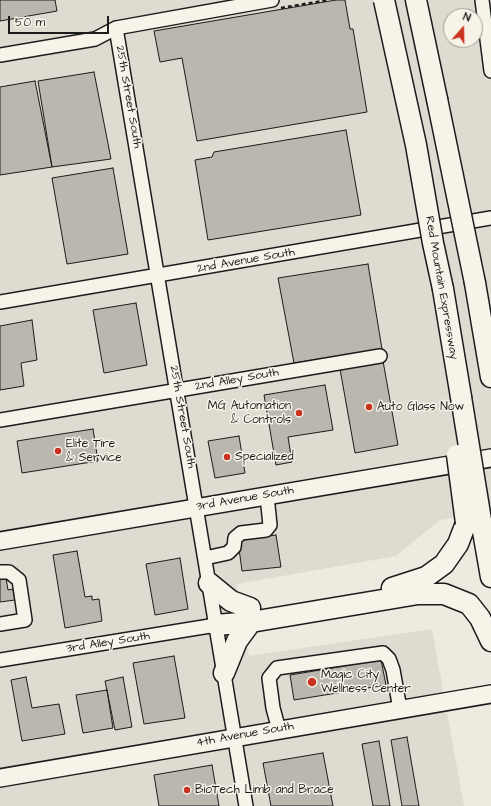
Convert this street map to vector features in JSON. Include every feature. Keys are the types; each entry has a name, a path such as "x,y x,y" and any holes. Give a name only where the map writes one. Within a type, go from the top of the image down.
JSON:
{"highway":[{"name":"Red Mountain Expressway","path":"384,0 416,145 432,243 443,289 446,310 440,331 455,398 474,522"},
{"path":"416,0 475,284 491,377"},
{"path":"474,522 491,577"},
{"path":"209,583 251,615 400,586 426,577 444,564 474,522"},
{"path":"215,620 418,594 444,594 470,604 480,618 489,636"},
{"path":"224,674 237,642 251,615"}],"main road":[{"name":"3rd Avenue South","path":"0,541 491,458"},
{"name":"4th Avenue South","path":"0,778 491,694"}],"street":[{"path":"0,55 95,39 116,28 272,0"},
{"path":"482,0 491,71"},
{"name":"25th Street South","path":"116,28 246,806"},
{"name":"2nd Avenue South","path":"0,302 491,218"},
{"name":"2nd Alley South","path":"0,420 380,356"},
{"path":"205,558 228,553 234,547 235,538 242,533 266,530 270,525 267,496"},
{"path":"0,572 9,572 19,580 25,620 0,624"},
{"name":"3rd Alley South","path":"0,660 215,620"},
{"path":"280,730 273,708 269,678 277,668 383,653 389,659 393,670 400,709"}],"shaded area":[{"path":"0,0 491,0 491,511 440,520 396,556 237,584 249,656 432,629 464,806 0,806"}],"building":[{"path":"0,0 55,0 57,11 0,21"},
{"path":"336,0 345,0 350,29 353,29 367,112 197,141 182,58 160,62 154,31"},
{"path":"94,72 111,159 52,167 38,81"},
{"path":"35,81 52,167 0,175 0,87"},
{"path":"346,130 361,215 208,240 195,160 212,157 214,152"},
{"path":"113,168 128,254 67,264 52,178"},
{"path":"368,264 382,349 294,363 278,278"},
{"path":"136,303 147,365 104,373 93,310"},
{"path":"32,320 37,360 21,363 24,386 0,390 0,326"},
{"name":"Auto Glass Now","path":"383,361 398,445 355,453 340,369"},
{"name":"MG Automation & Controls","path":"325,385 333,430 288,437 292,462 276,465 264,395"},
{"name":"Elite Tire & Service","path":"93,429 98,461 22,473 17,441"},
{"name":"Specialized","path":"239,436 245,473 215,478 208,441"},
{"path":"276,535 281,567 242,571 238,541"},
{"path":"77,551 85,597 92,596 92,600 99,599 102,621 65,628 53,555"},
{"path":"180,558 188,609 155,615 146,564"},
{"path":"6,578 8,590 13,589 15,600 0,602 0,579"},
{"path":"174,656 185,718 144,724 133,663"},
{"path":"381,660 386,685 294,700 290,675"},
{"path":"26,677 32,708 59,704 65,734 22,741 11,680"},
{"path":"123,677 132,727 115,730 105,681"},
{"path":"107,690 113,728 83,733 76,695"},
{"path":"407,737 419,806 402,806 391,740"},
{"path":"379,741 390,806 373,806 362,744"},
{"path":"323,753 333,806 271,806 263,763"},
{"name":"BioTech Limb and Brace","path":"212,765 219,806 159,806 154,775"}],"place":[{"name":"Auto Glass Now","path":"369,407"},
{"name":"MG Automation & Controls","path":"299,413"},
{"name":"Elite Tire & Service","path":"58,451"},
{"name":"Specialized","path":"227,457"},
{"name":"Magic City Wellness Center","path":"312,682"},
{"name":"BioTech Limb and Brace","path":"187,790"}]}
